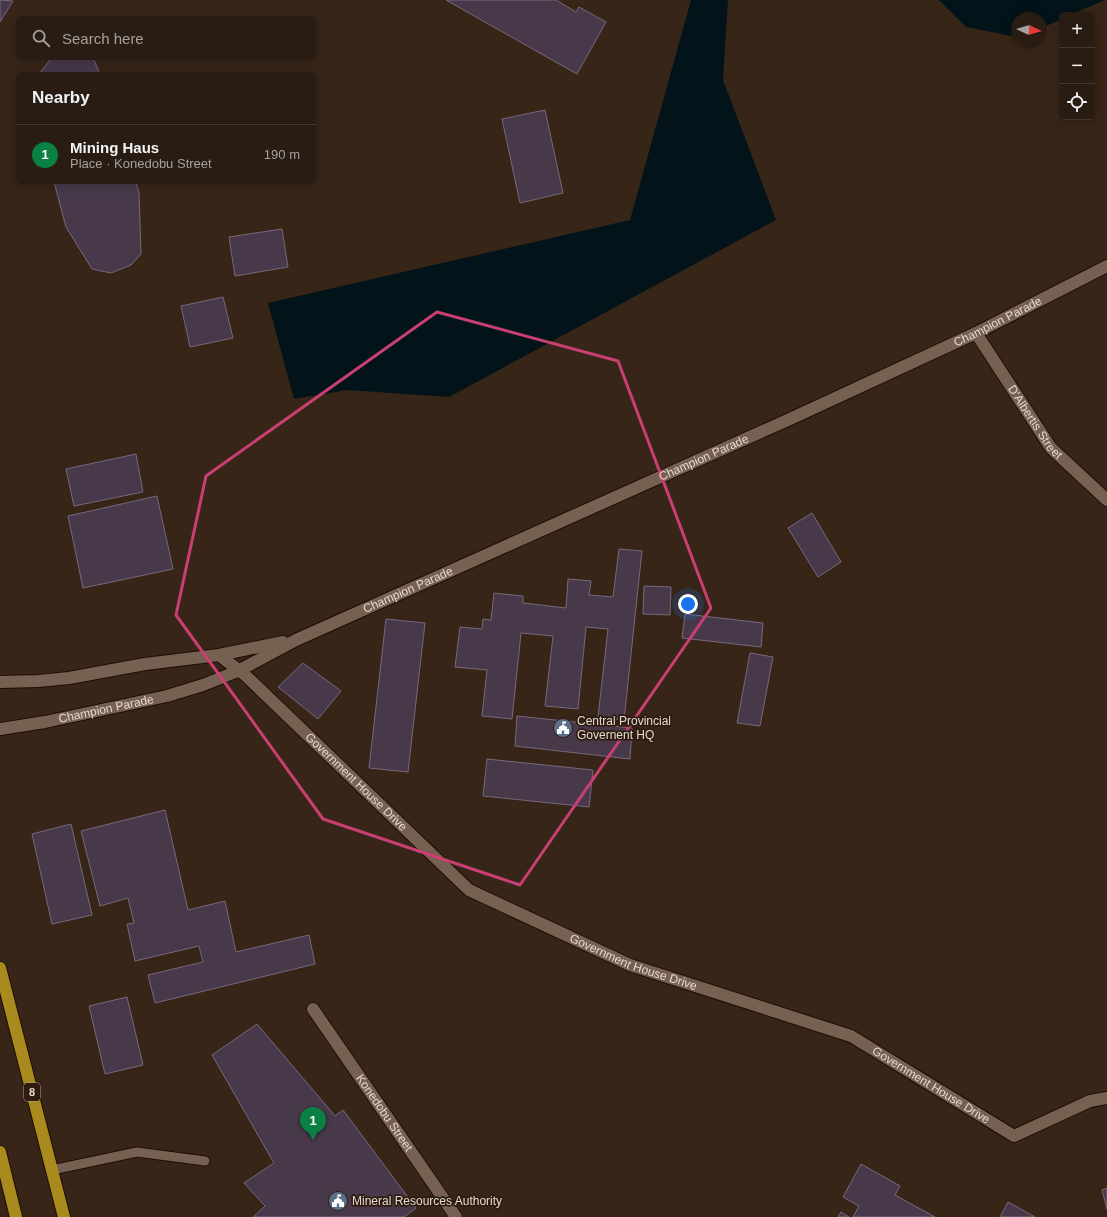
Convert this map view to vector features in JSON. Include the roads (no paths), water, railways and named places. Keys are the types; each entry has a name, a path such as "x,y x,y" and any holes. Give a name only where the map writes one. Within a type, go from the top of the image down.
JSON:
{"highway":[{"name":"8","path":"0,968 64,1217"},
{"path":"0,1152 16,1217"}],"main road":[{"name":"Champion Parade","path":"0,729 45,722 168,696 203,685 238,671 296,640 783,423 976,333 1107,266"},
{"name":"D'Albertis Street","path":"976,333 1051,448 1107,500"},
{"name":"Champion Parade","path":"0,682 38,681 69,678 145,664 219,655 296,640"},
{"name":"Government House Drive","path":"219,655 244,675 469,890 630,965 851,1036 1014,1136 1090,1101 1107,1098"},
{"name":"Konedobu Street","path":"314,1009 456,1217"}],"lane":[{"path":"52,1170 137,1152 205,1161"}],"place":[{"name":"Central Provincial Governent HQ","path":"563,728"},
{"name":"Mining Haus","path":"313,1140"},
{"name":"Mineral Resources Authority","path":"338,1201"}]}
